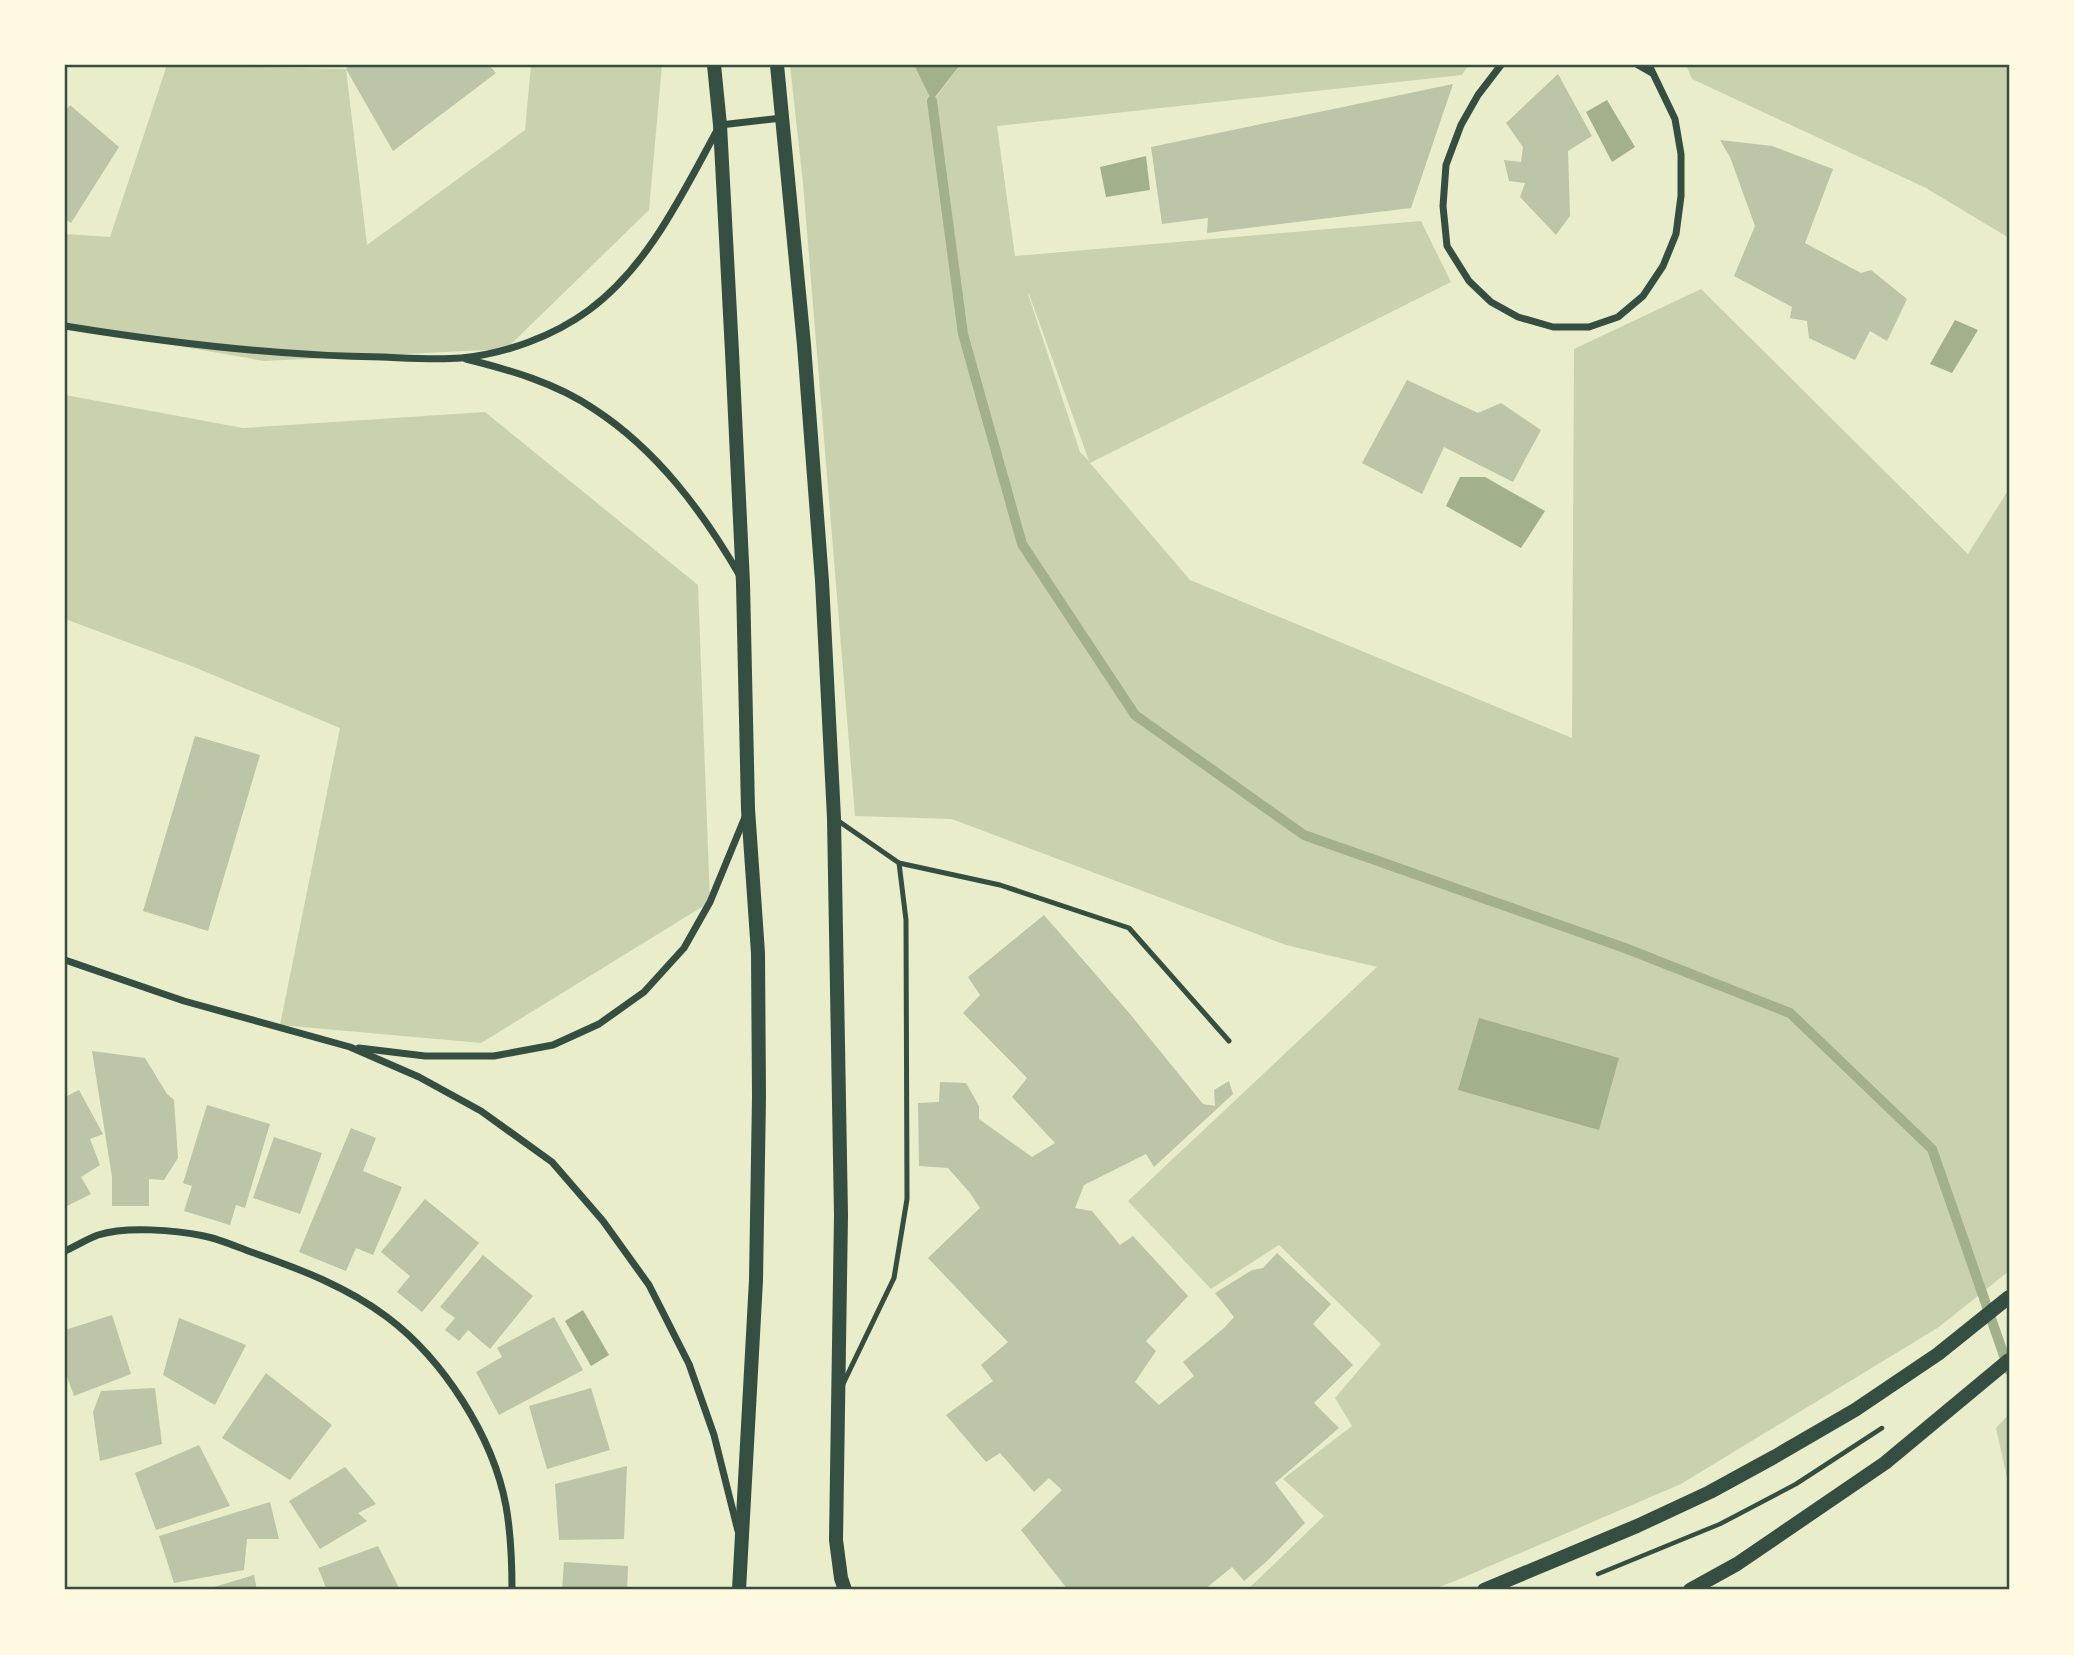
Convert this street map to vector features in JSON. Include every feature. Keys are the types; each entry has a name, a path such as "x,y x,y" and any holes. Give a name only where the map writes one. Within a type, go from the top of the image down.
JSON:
{"main road":[{"path":"714,65 720,125 743,583 748,809 758,953 756,1280 738,1590"},
{"path":"777,65 818,525 834,818 841,1202 836,1540 845,1590"},
{"path":"1484,1590 1637,1526 1710,1492 1855,1410 1938,1354 2009,1297"},
{"path":"1690,1590 1748,1557 1885,1463 2009,1360"}],"street":[{"path":"1508,65 1499,68 1478,95 1446,165 1443,206 1447,246 1469,281 1491,302 1518,317 1553,327 1589,327 1618,317 1643,296 1650,286 1663,266 1676,234 1681,196 1681,154 1675,119 1649,65"},
{"path":"1638,65 1653,73"},
{"path":"65,326 234,350 349,357 462,358 511,348 552,334 590,309 627,275 658,234 720,125 783,117"},
{"path":"462,358 509,370 546,384 593,407 634,438 667,472 702,516 743,583"},
{"path":"350,1047 425,1056 494,1056 553,1045 599,1024 644,992 684,948 710,901 748,809"},
{"path":"65,960 184,1001 350,1047 419,1077 481,1111 552,1162 603,1221 649,1285 689,1364 713,1435 741,1542"},
{"path":"65,1251 100,1235 145,1229 204,1236 286,1264 334,1284 387,1317 428,1353 463,1401 489,1452 505,1504 512,1556 512,1590"}],"lane":[{"path":"834,818 899,863 1000,885 1129,928 1229,1041"},
{"path":"837,1396 879,1314 894,1278 907,1199 906,920 899,863"}],"shaded area":[{"path":"167,65 346,69 367,245 525,130 531,65 662,65 649,210 506,349 264,361 65,326 65,234 110,237"},
{"path":"790,65 914,65 933,101 960,65 1468,65 1462,75 997,126 1015,256 1421,221 1451,282 1090,463 1190,580 1572,738 1574,349 1701,289 1968,554 2009,489 2009,1271 1939,1327 1681,1484 1455,1581 1431,1590 1247,1590 1324,1516 1283,1479 1352,1426 1335,1398 1381,1344 1279,1245 1211,1289 1128,1201 1377,967 1286,945 952,819 855,816 803,183","holes":["1029,294 1089,461 1080,452"]},
{"path":"914,65 960,65 932,101"},
{"path":"1686,65 2009,65 2009,238 1926,188 1692,79"},
{"path":"1607,100 1635,147 1612,162 1586,112"},
{"path":"1146,156 1150,190 1106,197 1100,167"},
{"path":"1955,320 1978,330 1952,373 1930,364"},
{"path":"65,395 243,428 485,412 698,585 710,902 481,1043 280,1025 340,728 194,667 65,619"},
{"path":"1460,477 1485,477 1545,511 1521,548 1446,506"},
{"path":"1479,1018 1619,1058 1599,1130 1458,1090"},
{"path":"583,1310 609,1355 591,1366 565,1321"},
{"path":"2009,1414 2009,1487 1996,1428"}],"building":[{"path":"350,65 489,65 496,73 393,151 346,69"},
{"path":"1558,74 1592,136 1568,151 1570,216 1556,235 1520,197 1525,183 1509,181 1504,160 1521,162 1523,147 1506,123"},
{"path":"1453,84 1411,208 1207,233 1208,218 1162,224 1151,147"},
{"path":"70,105 119,147 71,223 65,219 65,112"},
{"path":"1720,140 1772,146 1833,169 1805,243 1861,273 1871,270 1907,299 1887,341 1870,331 1855,360 1809,338 1807,321 1790,318 1792,307 1734,276 1755,226 1730,157"},
{"path":"1407,380 1478,413 1501,403 1541,430 1513,482 1444,447 1422,494 1362,463"},
{"path":"195,736 260,755 208,931 143,911"},
{"path":"1044,915 1203,1104 1215,1106 1214,1090 1229,1081 1233,1094 1154,1167 1146,1154 1084,1185 1075,1208 1092,1211 1120,1245 1133,1236 1188,1296 1146,1341 1156,1351 1135,1382 1159,1405 1194,1376 1183,1362 1234,1317 1215,1293 1252,1270 1263,1268 1277,1253 1331,1304 1313,1324 1353,1365 1314,1403 1339,1428 1275,1483 1305,1523 1244,1581 1232,1567 1204,1590 1068,1590 1021,1530 1062,1490 1049,1478 1034,1492 1000,1453 986,1462 946,1415 993,1381 981,1365 1008,1342 928,1258 980,1208 948,1168 919,1166 918,1103 939,1102 940,1082 966,1083 979,1106 979,1119 1032,1157 1055,1143 1012,1097 1027,1078 963,1013 980,995 968,977"},
{"path":"92,1051 145,1058 167,1094 174,1100 178,1158 164,1180 149,1179 149,1206 112,1206 112,1177"},
{"path":"79,1090 103,1134 90,1139 100,1165 81,1177 91,1194 65,1207 65,1097"},
{"path":"207,1105 270,1124 245,1208 236,1205 230,1225 184,1211 192,1186 183,1183"},
{"path":"351,1128 376,1138 363,1171 402,1187 373,1255 356,1248 346,1271 299,1252"},
{"path":"274,1137 322,1153 300,1214 253,1198"},
{"path":"425,1199 479,1243 422,1312 397,1292 410,1276 381,1252"},
{"path":"483,1255 533,1296 490,1349 468,1330 459,1341 445,1330 455,1318 440,1307"},
{"path":"112,1315 131,1374 74,1396 65,1371 65,1330"},
{"path":"554,1317 583,1370 499,1415 476,1372 502,1357 497,1348"},
{"path":"179,1318 246,1345 215,1405 163,1375"},
{"path":"266,1373 332,1425 290,1480 222,1438"},
{"path":"155,1388 162,1444 100,1461 93,1412 101,1391"},
{"path":"591,1388 610,1450 547,1469 529,1406"},
{"path":"199,1445 230,1506 156,1530 135,1473"},
{"path":"627,1466 624,1539 559,1540 555,1484"},
{"path":"345,1467 376,1504 358,1513 367,1521 320,1549 289,1501"},
{"path":"270,1502 279,1539 247,1539 244,1570 174,1583 159,1536"},
{"path":"378,1546 400,1590 327,1590 318,1568"},
{"path":"564,1562 628,1566 627,1590 562,1590"},
{"path":"254,1575 257,1590 204,1590"}],"waterway":[{"path":"932,101 963,334 1022,544 1135,715 1304,835 1625,948 1790,1013 1932,1149 2009,1370"}]}
